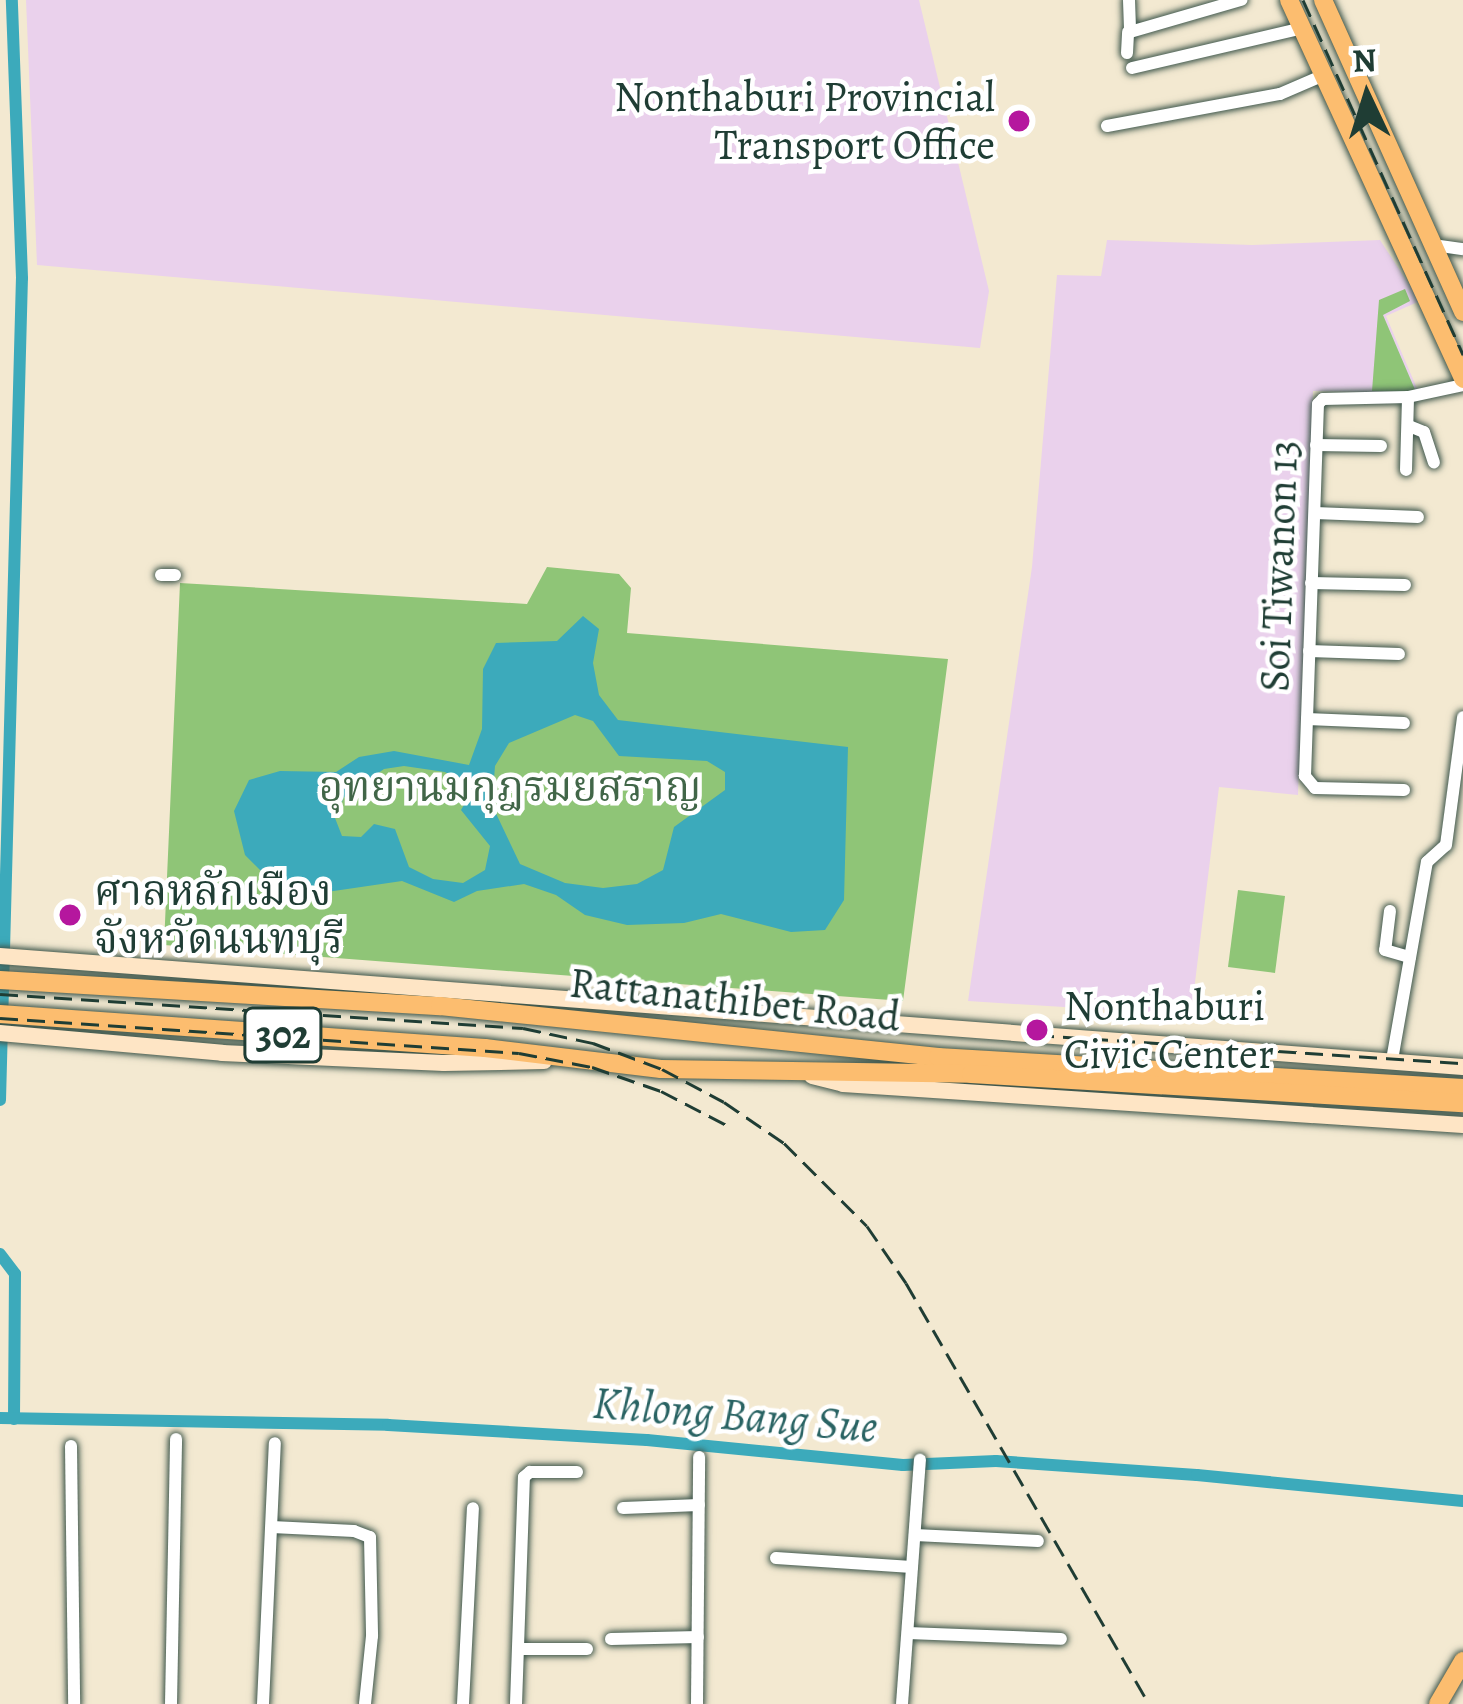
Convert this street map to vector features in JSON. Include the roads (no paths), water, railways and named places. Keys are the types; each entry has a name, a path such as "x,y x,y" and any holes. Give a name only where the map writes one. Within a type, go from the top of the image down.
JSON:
{"main road":[{"path":"1289,0 1463,382"},
{"path":"1323,0 1463,312"},
{"name":"Rattanathibet Road","path":"5,956 1463,1067"},
{"name":"Rattanathibet Road","path":"5,981 440,1006 776,1038 1062,1073 1463,1103"},
{"name":"Rattanathibet Road","path":"5,1024 497,1049 557,1061 804,1074 1062,1073 1463,1088"},
{"name":"Rattanathibet Road","path":"804,1074 865,1085 1463,1125"},
{"path":"1438,1704 1463,1660"}],"street":[{"path":"1127,53 1130,0"},
{"path":"1128,32 1203,5 1241,0"},
{"path":"1132,68 1302,28"},
{"path":"1107,126 1280,94 1324,75"},
{"path":"1433,244 1463,249"},
{"name":"Soi Tiwanon 13","path":"1403,790 1315,788 1306,776 1318,404 1323,399 1408,397 1463,382"},
{"path":"1406,470 1408,397"},
{"path":"1409,426 1424,432 1435,462"},
{"path":"1316,445 1381,446"},
{"path":"1315,513 1418,517"},
{"path":"1311,583 1405,585"},
{"path":"1309,651 1399,654"},
{"path":"1392,1060 1427,862 1445,850 1463,717"},
{"path":"1307,719 1404,723"},
{"path":"1390,911 1385,950 1411,957"},
{"path":"171,1704 176,1439"},
{"path":"262,1704 275,1443"},
{"path":"71,1446 74,1704"},
{"path":"697,1704 700,1457"},
{"path":"902,1704 920,1460"},
{"path":"516,1704 524,1477 530,1472 578,1472"},
{"path":"623,1508 699,1505"},
{"path":"464,1704 473,1508"},
{"path":"272,1527 354,1531 370,1537 372,1636 364,1704"},
{"path":"915,1535 1038,1541"},
{"path":"776,1558 912,1567"},
{"path":"908,1633 1061,1639"},
{"path":"611,1639 698,1637"},
{"path":"520,1648 587,1649"}],"water":[{"path":"583,616 599,629 593,663 599,695 618,720 848,747 844,900 825,930 791,932 721,914 684,923 627,925 585,915 556,895 524,884 477,891 454,902 402,881 320,893 272,882 245,855 234,811 249,780 280,771 336,772 359,757 394,751 469,765 482,729 483,669 496,643 557,641","holes":["575,715 593,721 619,756 707,761 725,772 725,790 674,827 663,870 637,884 603,888 565,883 520,864 492,805 495,766 509,743","404,766 445,772 464,784 468,798 461,810 490,846 485,870 463,883 433,879 409,867 395,829 374,824 361,837 342,836 335,818 344,797 384,769"]}],"waterway":[{"path":"0,1100 22,278 12,0"},
{"path":"0,1254 15,1274 14,1419"},
{"name":"Khlong Bang Sue","path":"0,1418 388,1425 647,1440 903,1465 996,1461 1197,1475 1463,1501"}],"railway":[{"path":"1303,0 1463,355"},
{"path":"0,994 523,1028 593,1043 662,1069 724,1102 784,1143 867,1226 906,1283 1149,1704"},
{"path":"0,1018 519,1053 592,1067 661,1091 732,1128"},
{"path":"1036,1035 1463,1063"}],"place":[{"name":"Nonthaburi Provincial Transport Office","path":"1019,121"},
{"name":"ศาลหลักเมือง จังหวัดนนทบุรี","path":"70,915"},
{"name":"Nonthaburi Civic Center","path":"1037,1030"}],"park label":[{"name":"อุทยานมกุฎรมยสราญ","path":"510,787"}]}
